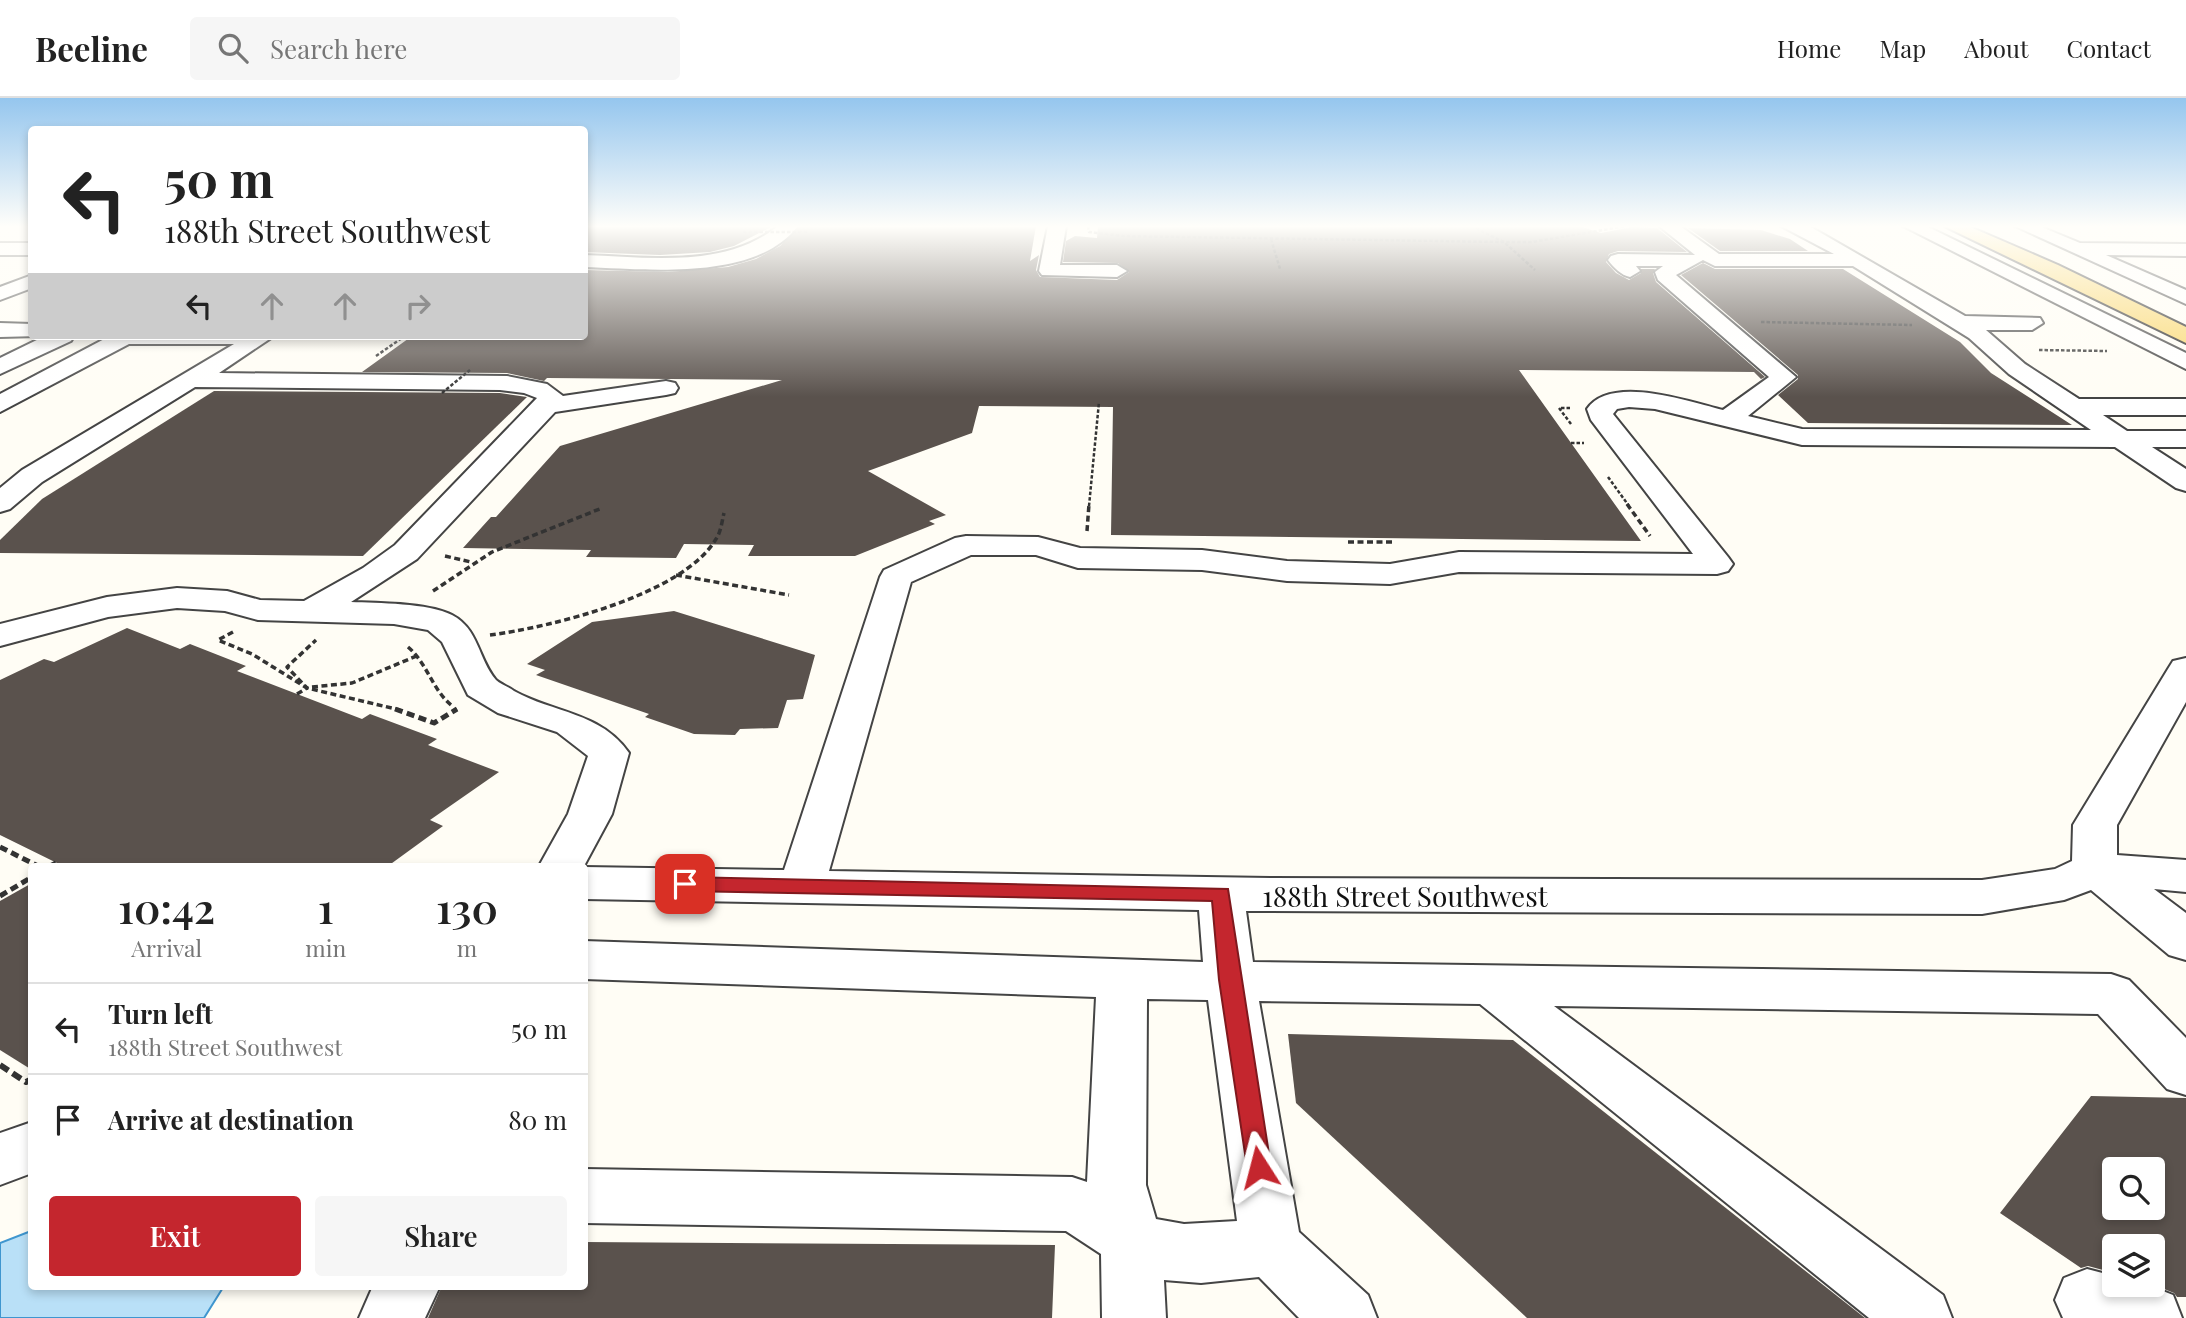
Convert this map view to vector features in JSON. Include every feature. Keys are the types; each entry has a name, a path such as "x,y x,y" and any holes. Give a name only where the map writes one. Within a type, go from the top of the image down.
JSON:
{"main road":[{"path":"2076,283 2186,336"},
{"path":"2100,283 2186,322"}],"street":[{"path":"0,293 27,283"},
{"path":"1673,283 1784,377 1727,419"},
{"path":"1892,283 1957,321 1992,345 2017,369 2124,438 2186,482"},
{"path":"2027,283 2186,362"},
{"path":"2152,283 2186,298"},
{"path":"1900,288 1880,288 1921,322 1928,322 1947,333 1992,345"},
{"path":"0,314 28,314"},
{"path":"1921,322 2032,323"},
{"path":"2160,322 2186,322"},
{"path":"0,330 28,331"},
{"path":"0,368 55,340"},
{"path":"0,404 119,340"},
{"path":"4,496 51,464 257,340"},
{"path":"191,380 254,386 504,391 541,389 550,396 547,406 406,552 375,575 308,613"},
{"path":"547,406 666,388"},
{"path":"802,886 896,577 966,545 1038,546 1078,558 1202,560 1287,571 1390,574 1459,562 1717,564 1600,415 1601,409 1609,403 1629,399 1654,401 1802,437 2186,439"},
{"path":"2077,407 2186,407"},
{"path":"0,635 107,607 177,598 227,601 258,610 409,617 439,622 457,636 481,687 512,705 571,724 610,752 590,814 564,863"},
{"path":"2095,869 2095,825 2186,669"},
{"path":"2095,869 2186,876"},
{"path":"2095,869 2165,922 2186,942"},
{"name":"188th Street Southwest","path":"588,883 1222,894 1982,897 2063,884 2095,869"},
{"path":"1222,894 1230,980 1271,1247 1345,1318"},
{"path":"588,960 1122,979 2111,994 2186,1073"},
{"path":"1122,979 1116,1185 1132,1240 1134,1318"},
{"path":"1489,984 1920,1318"},
{"path":"0,1159 28,1148"},
{"path":"588,1196 1072,1204 1091,1211 1132,1240 1173,1255 1271,1247"},
{"path":"391,1318 406,1290"},
{"path":"2087,1300 2150,1318"}],"path":[{"path":"1719,321 1921,322"},
{"path":"1992,345 2113,351"},
{"path":"442,393 470,370"},
{"path":"1086,540 1099,402"},
{"path":"1591,453 1559,408 1601,409"},
{"path":"1571,443 1584,443"},
{"path":"1606,474 1657,547"},
{"path":"462,712 434,691 420,655 395,638 409,617 433,591 472,562 601,508"},
{"path":"457,636 510,634 580,617 627,600 676,575 711,545 724,524 724,513"},
{"path":"1344,541 1398,542"},
{"path":"439,554 472,562"},
{"path":"676,575 789,595"},
{"path":"229,645 252,654 307,688 393,708 434,723 457,709"},
{"path":"305,650 287,667 307,688"},
{"path":"297,694 307,688 352,683 420,655"},
{"path":"0,847 32,863"},
{"path":"0,896 28,879"},
{"path":"0,1065 28,1081"}],"water":[{"path":"28,1232 28,1290 222,1290 204,1318 0,1318 0,1243"}],"building":[{"path":"588,283 1657,283 1765,377 1761,379 1754,372 1519,370 1641,541 1111,535 1113,407 979,406 972,433 868,471 946,515 929,521 935,524 855,556 748,556 754,545 684,544 676,558 586,557 591,550 463,548 491,517 496,517 560,446 782,380 547,378 544,381 507,373 362,372 406,340 588,340"},
{"path":"1690,283 1865,283 1960,342 1991,373 2072,425 1808,423 1778,395 1798,379 1798,375"},
{"path":"214,391 500,393 527,397 363,556 0,553 0,540 42,499"},
{"path":"674,611 815,655 803,699 787,700 778,728 740,729 735,735 694,734 645,717 649,714 536,675 545,670 527,664 592,622"},
{"path":"127,628 180,649 190,644 246,666 237,671 362,719 370,714 437,739 428,745 499,772 430,820 443,826 392,863 57,863 0,835 0,680 44,659 54,662"},
{"path":"28,885 28,1068 0,1050 0,901"},
{"path":"1288,1034 1513,1040 1865,1318 1527,1318 1296,1103"},
{"path":"2091,1096 2186,1098 2186,1297 2177,1297 2165,1289 2165,1234 2102,1234 2102,1270 2088,1266 2081,1268 2000,1213"},
{"path":"588,1242 1055,1245 1052,1318 428,1318 440,1290 588,1290"}],"route":[{"path":"685,884 1222,894 1230,980 1259,1167"}]}
